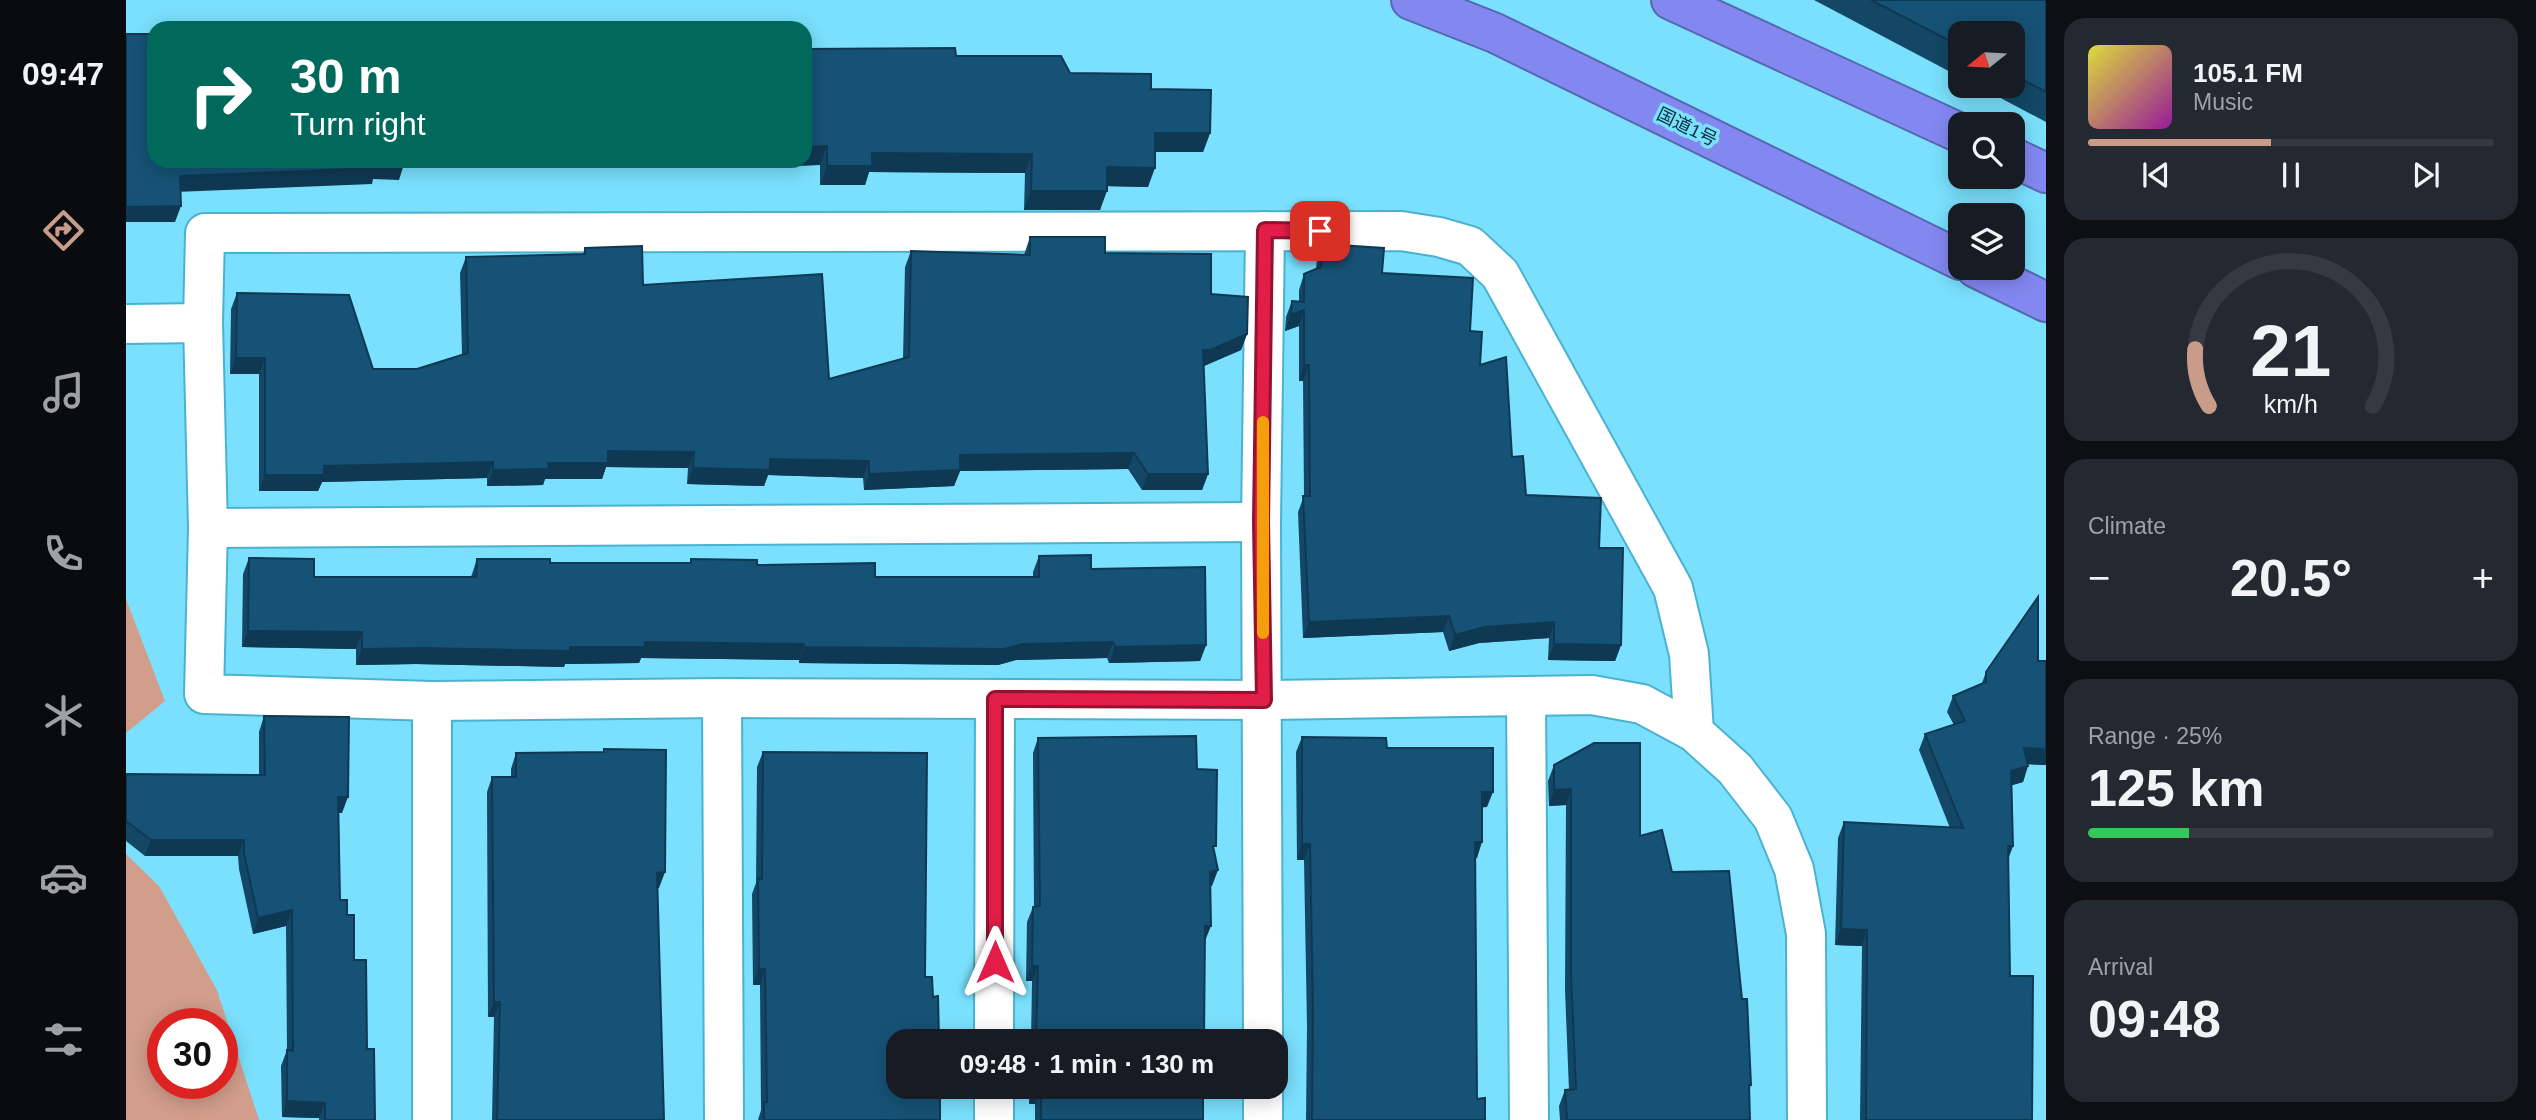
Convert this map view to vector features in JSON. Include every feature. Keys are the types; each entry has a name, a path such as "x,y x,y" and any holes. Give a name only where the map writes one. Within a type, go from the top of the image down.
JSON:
{"highway":[{"name":"国道1号","path":"1411,0 1495,33 1948,254"},
{"path":"1671,0 1948,127"},
{"path":"2025,163 2046,173"},
{"path":"2001,280 2046,302"}],"street":[{"path":"1263,1029 1264,700 1261,522 1265,230"},
{"path":"1694,732 1689,653 1673,588 1500,274 1470,246 1439,237 1401,231 205,233 203,323 208,528 204,694 432,701 722,698 1264,700 1592,695 1642,704 1694,732 1735,769 1773,818 1794,869 1806,934 1807,1120"},
{"path":"126,324 203,323"},
{"path":"208,528 1261,522"},
{"path":"1526,696 1528,1120"},
{"path":"722,698 724,1120"},
{"path":"995,699 995,1029"},
{"path":"432,701 432,1120"},
{"path":"994,1099 994,1120"},
{"path":"1263,1099 1263,1120"}],"shaded area":[{"path":"126,599 165,701 126,733"},
{"path":"126,854 159,886 217,990 223,1008 147,1008 147,1099 238,1099 238,1055 259,1120 126,1120"}],"building":[{"path":"1871,0 2046,0 2046,92 2025,81 2025,21 1948,21 1948,40"},
{"path":"126,34 147,34 147,168 377,168 180,176 181,206 126,207"},
{"path":"955,48 956,56 1061,56 1070,73 1151,74 1151,89 1211,90 1210,133 1155,133 1155,168 1107,167 1107,191 1031,191 1032,154 872,153 872,166 827,166 827,146 812,147 812,49"},
{"path":"1030,237 1105,237 1105,253 1211,254 1211,294 1248,297 1247,334 1210,350 1203,350 1208,474 1148,474 1134,453 960,455 960,470 869,474 869,461 770,459 770,470 693,468 694,452 608,451 608,463 548,463 549,469 493,470 493,462 324,466 324,475 265,475 265,358 236,358 237,293 349,295 373,369 417,369 468,353 466,257 585,254 585,248 642,246 643,285 822,274 829,379 909,357 911,251 1030,255"},
{"path":"1323,244 1384,248 1382,273 1473,278 1470,331 1482,332 1480,365 1506,357 1512,457 1523,456 1526,495 1601,498 1599,548 1623,548 1621,645 1554,644 1554,622 1485,627 1455,635 1449,616 1309,622 1303,496 1310,496 1309,365 1304,365 1304,310 1291,315 1292,301 1304,302 1304,274 1321,267"},
{"path":"1091,555 1091,569 1205,567 1206,645 1115,647 1113,642 1022,644 1004,649 645,642 645,647 570,647 570,651 362,649 362,632 248,631 249,558 314,559 314,577 476,577 477,559 550,559 550,563 691,563 691,559 757,560 757,565 875,563 875,577 1039,577 1039,556"},
{"path":"2038,597 2038,661 2046,661 2046,749 2024,748 2028,766 2011,771 2013,846 2008,846 2010,976 2033,976 2032,1120 1866,1120 1867,930 1841,929 1844,822 1963,828 1925,734 1965,721 1953,696 1986,682 1986,672"},
{"path":"264,716 349,717 348,797 338,797 340,900 347,900 347,915 354,915 354,960 366,960 367,1049 374,1049 375,1120 325,1120 325,1103 287,1101 287,1050 293,1051 292,910 258,918 244,853 244,840 151,840 126,821 126,774 265,775"},
{"path":"1196,736 1197,769 1217,770 1216,846 1213,846 1218,870 1210,872 1211,926 1205,926 1204,1029 1036,1029 1038,966 1032,966 1033,907 1040,906 1038,738"},
{"path":"1302,737 1386,738 1387,748 1493,748 1493,792 1482,792 1482,842 1475,842 1477,1099 1485,1098 1485,1120 1312,1120 1310,844 1302,844"},
{"path":"1594,743 1640,743 1640,836 1662,830 1672,872 1729,871 1742,999 1747,999 1750,1120 1567,1120 1565,1090 1576,1089 1571,974 1571,789 1554,790 1554,765"},
{"path":"604,749 666,750 665,872 657,873 664,1120 497,1120 500,1002 494,1002 492,777 516,777 516,753 604,752"},
{"path":"763,752 927,753 925,977 932,977 933,997 938,996 939,1029 886,1029 886,1099 940,1099 940,1120 764,1120 764,1102 767,1102 765,969 759,969 758,879 762,879"},
{"path":"1041,1099 1203,1099 1203,1120 1041,1120"}],"slow traffic":[{"path":"1263,422 1263,633"}],"route":[{"path":"995,962 995,699 1264,700 1261,522 1265,230 1320,231"}]}
